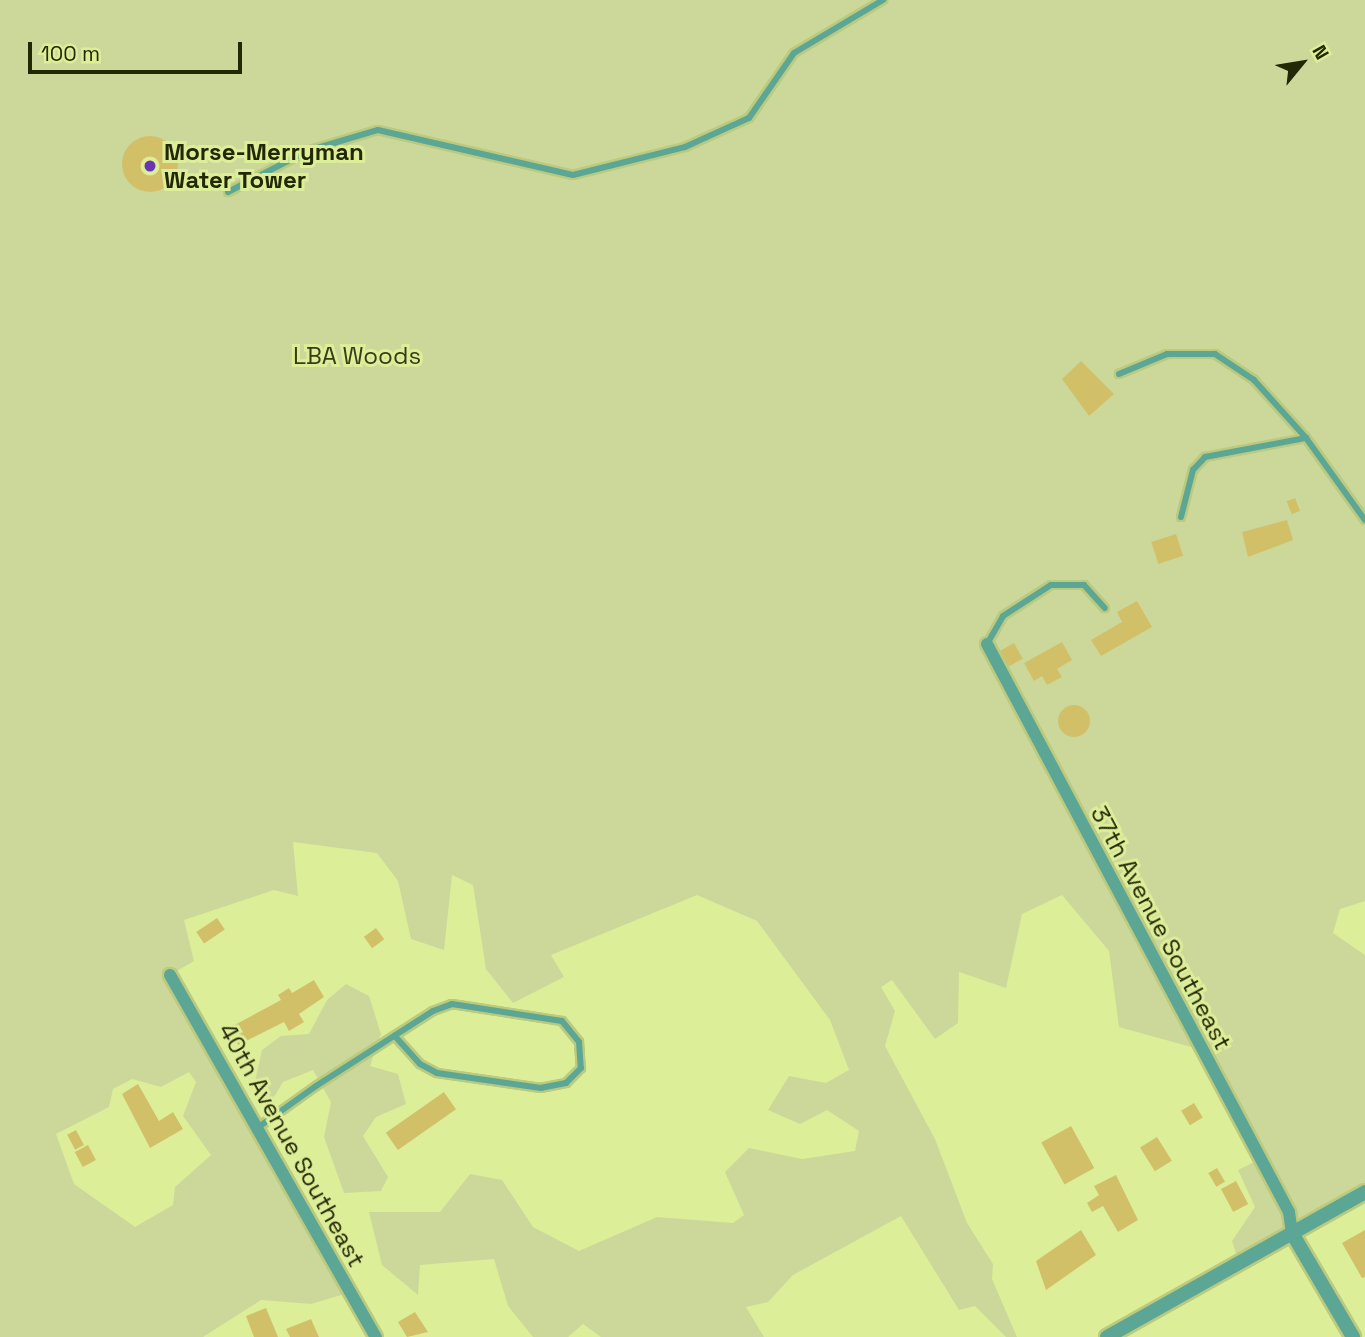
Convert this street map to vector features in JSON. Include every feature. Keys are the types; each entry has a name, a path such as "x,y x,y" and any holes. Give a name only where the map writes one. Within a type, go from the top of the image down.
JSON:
{"street":[{"name":"37th Avenue Southeast","path":"987,644 1289,1212 1292,1233"},
{"name":"40th Avenue Southeast","path":"170,975 260,1126 376,1337"},
{"path":"1107,1337 1365,1192"},
{"path":"1292,1233 1353,1337"}],"lane":[{"path":"228,192 307,151 378,130 573,175 685,148 749,118 794,52 883,0"},
{"path":"1119,374 1167,354 1215,354 1254,380 1306,438 1365,520"},
{"path":"1181,517 1193,470 1205,457 1306,438"},
{"path":"987,644 1003,615 1051,585 1084,585 1105,608"},
{"path":"260,1126 395,1036 433,1011 477,1006 562,1021 579,1042 581,1068 566,1083 541,1088 437,1073 420,1064 395,1036"}],"green space":[{"name":"LBA Woods","path":"0,0 1365,0 1365,901 1340,909 1333,933 1365,955 1365,1192 1239,1263 1232,1241 1255,1207 1238,1170 1260,1159 1202,1050 1119,1027 1109,951 1062,895 1022,914 1006,988 959,972 958,1023 935,1039 892,980 881,987 895,1011 885,1046 935,1139 967,1223 993,1264 992,1279 1017,1337 1006,1337 975,1306 959,1310 901,1216 793,1275 768,1302 746,1307 764,1337 601,1337 583,1324 568,1337 533,1337 508,1306 494,1259 420,1265 418,1295 382,1265 369,1212 440,1212 470,1174 502,1180 533,1227 579,1251 657,1217 733,1223 744,1215 725,1172 749,1148 802,1159 855,1151 859,1131 827,1110 800,1124 768,1110 789,1076 826,1083 849,1070 830,1020 757,921 697,895 551,955 564,977 513,1003 486,969 473,885 452,875 444,950 411,939 398,881 377,853 293,842 298,896 274,890 184,920 194,961 170,975 351,1292 311,1304 261,1300 203,1337 0,1337","holes":["189,1072 196,1082 183,1116 211,1155 175,1187 173,1205 135,1227 74,1184 56,1134 109,1107 113,1089 132,1079 161,1087"]},
{"path":"346,984 369,996 381,1034 370,1066 398,1074 406,1104 376,1117 363,1136 388,1177 381,1191 344,1193 324,1137 331,1102 313,1070 283,1082 269,1105 254,1086 262,1050 281,1036 309,1034 327,1000"}],"building":[{"name":"Morse-Merryman Water Tower","path":"150,136 161,138 170,144 176,153 176,175 170,184 161,190 150,192 139,190 130,184 124,175 122,164 124,153 130,144 139,138"},
{"path":"1081,361 1114,394 1089,416 1062,379"},
{"path":"1295,498 1300,511 1292,514 1287,501"},
{"path":"1287,520 1293,540 1248,557 1242,532"},
{"path":"1176,534 1183,556 1158,564 1151,542"},
{"path":"1137,601 1152,627 1101,656 1091,640 1122,622 1117,612"},
{"path":"1062,642 1072,660 1057,669 1062,677 1047,685 1042,676 1034,681 1024,663"},
{"path":"1014,643 1023,659 1004,669 996,653"},
{"path":"1074,705 1086,709 1090,721 1086,733 1074,737 1062,733 1058,721 1062,709"},
{"path":"217,918 225,930 204,944 196,932"},
{"path":"376,928 384,939 372,948 364,937"},
{"path":"314,980 324,997 299,1014 304,1022 289,1031 284,1022 238,1045 231,1027 281,1000 278,995 289,988 292,993"},
{"path":"138,1084 159,1121 173,1112 183,1129 150,1148 122,1094"},
{"path":"444,1092 456,1109 398,1150 386,1133"},
{"path":"1194,1103 1203,1118 1190,1125 1181,1111"},
{"path":"1071,1126 1094,1168 1065,1184 1041,1142"},
{"path":"76,1130 84,1145 75,1150 67,1135"},
{"path":"1157,1137 1172,1161 1155,1171 1140,1148"},
{"path":"88,1145 96,1160 83,1167 75,1152"},
{"path":"1217,1168 1225,1182 1216,1187 1208,1173"},
{"path":"1116,1175 1138,1220 1118,1232 1103,1206 1092,1212 1087,1203 1099,1195 1094,1186"},
{"path":"1236,1181 1248,1204 1233,1212 1221,1189"},
{"path":"1081,1230 1096,1255 1046,1290 1036,1261"},
{"path":"1365,1230 1365,1277 1362,1278 1342,1243"},
{"path":"266,1308 278,1337 254,1337 246,1316"},
{"path":"415,1312 428,1332 407,1337 398,1322"},
{"path":"311,1319 319,1337 290,1337 286,1329"}],"place":[{"name":"Morse-Merryman Water Tower","path":"150,166"}]}
